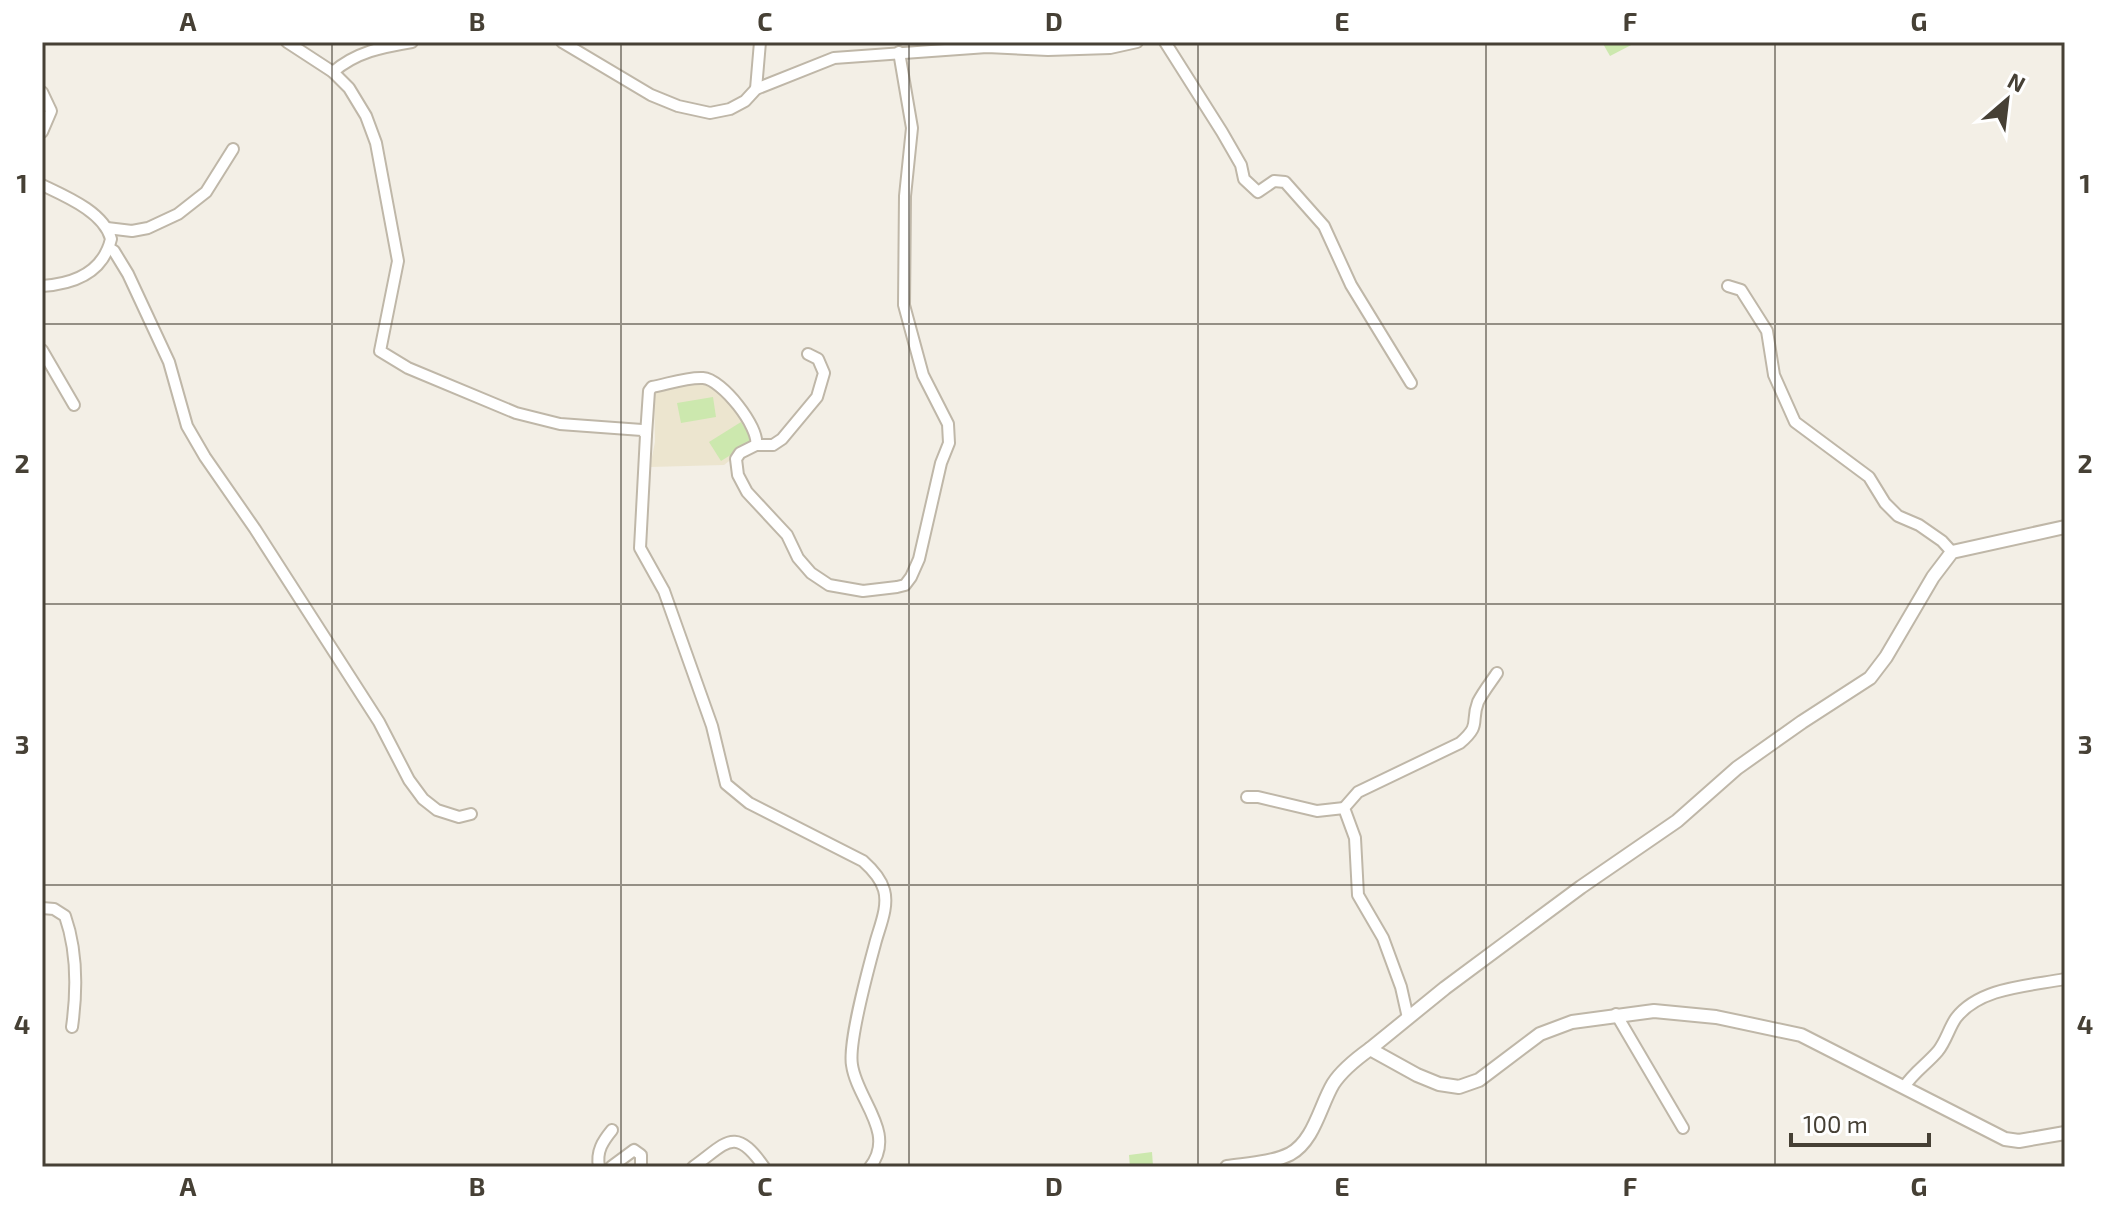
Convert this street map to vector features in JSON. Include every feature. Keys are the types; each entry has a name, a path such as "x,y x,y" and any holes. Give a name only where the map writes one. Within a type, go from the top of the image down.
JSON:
{"street":[{"path":"287,42 333,72 349,88 366,116 376,143 398,261 380,351 408,368 516,413 560,424 626,427 642,430 646,435"},
{"path":"333,72 368,51 412,42"},
{"path":"562,42 651,95 693,110 720,112 745,101 756,89 834,58 987,47 1048,50 1110,48 1137,42"},
{"path":"756,89 760,42"},
{"path":"1165,42 1222,132 1241,165 1244,179 1258,192 1274,181 1285,182 1324,226 1351,285 1411,383"},
{"path":"808,354 818,359 824,373 817,397 782,439 773,445 756,445 740,453 736,459 738,475 747,492 787,535 798,558 811,573 829,585 852,590 905,585 919,559 941,463 949,443 948,424 923,375 904,305 905,196 912,128 899,52"},
{"path":"42,92 51,111 42,132"},
{"path":"107,228 132,231 148,228 178,214 206,192 233,149"},
{"path":"42,185 86,209 107,228 111,239 109,248 78,280 42,286"},
{"path":"109,248 128,274 169,362 187,426 379,722 409,780 423,799 437,810 459,817 471,814"},
{"path":"1728,286 1741,290 1767,331 1774,375 1795,422 1869,477 1885,503 1898,516 1919,525 1952,552"},
{"path":"42,350 74,405"},
{"path":"756,445 755,430 740,410 724,389 705,378 652,387 649,391 640,548 664,591 712,726 726,784 749,803 863,861 875,873 885,892 885,907 852,1055 860,1089 881,1136 880,1150 870,1167"},
{"path":"1227,1167 1288,1155 1296,1149 1306,1139 1333,1083 1351,1063 1581,887 1677,821 1737,768 1870,678 1952,552 2065,527"},
{"path":"1344,808 1358,792 1460,743 1476,725 1478,703 1497,673"},
{"path":"1247,797 1317,811 1344,808"},
{"path":"1344,808 1355,838 1358,895 1383,938 1401,987 1408,1018"},
{"path":"42,908 54,909 65,916 72,934 75,1007 72,1027"},
{"path":"1904,1087 1913,1073 1937,1053 1955,1019 1973,1002 1987,995 2065,979"},
{"path":"1370,1049 1417,1075 1439,1084 1459,1087 1479,1080 1540,1034 1557,1027 1616,1014 1654,1011 1716,1017 1789,1031 1812,1039 2005,1139 2019,1141 2065,1133"},
{"path":"1616,1014 1683,1128"},
{"path":"599,1167 598,1154 612,1130"},
{"path":"693,1167 725,1142 735,1140 741,1142 764,1167"},
{"path":"611,1167 634,1150 641,1155 641,1167"}],"shaded area":[{"path":"706,380 720,389 756,440 724,465 650,467 655,442 654,389"}],"green space":[{"path":"1602,42 1637,42 1610,56"},
{"path":"713,397 716,417 681,423 677,403"},
{"path":"741,422 753,441 721,461 709,442"},
{"path":"1152,1152 1153,1166 1130,1167 1129,1155"}]}
